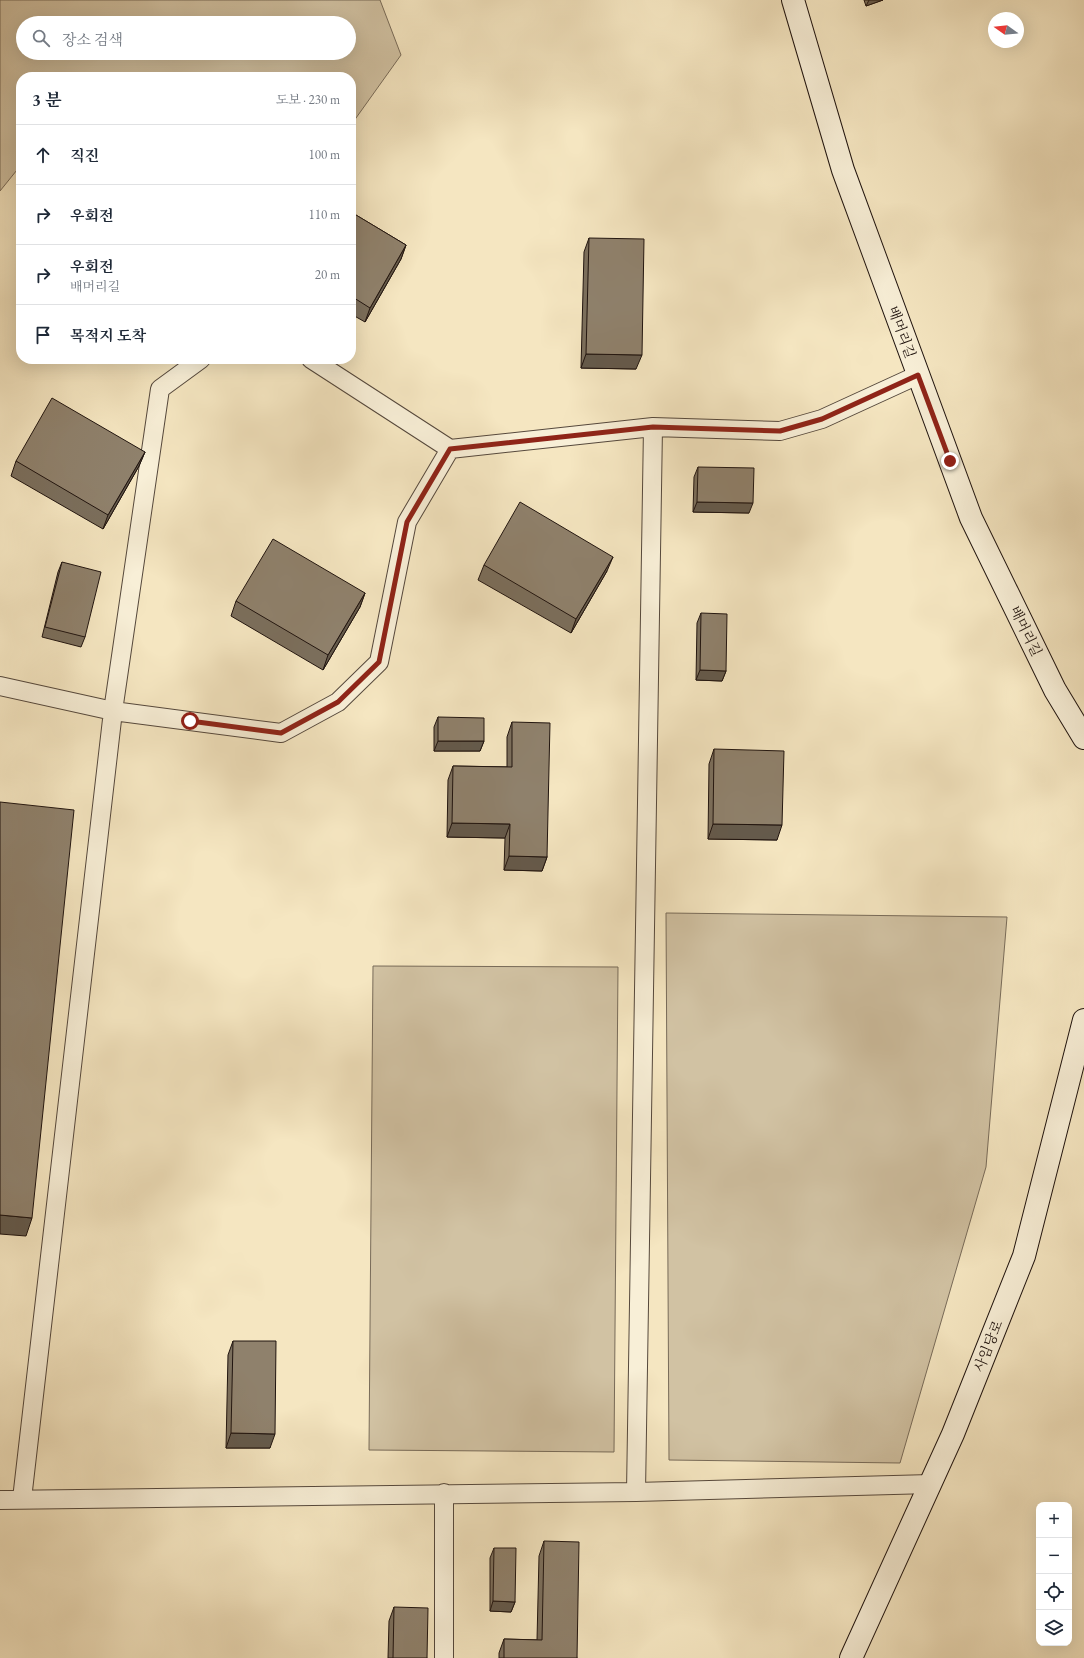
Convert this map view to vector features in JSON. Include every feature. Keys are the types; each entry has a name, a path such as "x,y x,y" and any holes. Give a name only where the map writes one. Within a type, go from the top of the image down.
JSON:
{"street":[{"name":"배머리길","path":"793,0 843,170 971,518 1055,690 1084,738"},
{"name":"사임당로","path":"851,1658 953,1434 1024,1256 1084,1020"}],"lane":[{"path":"22,1499 114,711 160,389 194,364"},
{"path":"319,364 450,449 653,427 780,431 822,419 918,375"},
{"path":"636,1492 653,427"},
{"path":"0,686 114,711 281,733 338,702 379,662 407,522 450,449"},
{"path":"0,1500 444,1493 636,1492 931,1484"},
{"path":"444,1493 444,1658"}],"shaded area":[{"path":"0,0 380,0 401,55 356,118 356,72 16,72 16,171 0,191"},
{"path":"666,913 1007,917 986,1167 900,1463 669,1460"},
{"path":"373,966 618,967 614,1452 369,1450"}],"building":[{"path":"356,215 406,245 370,308 356,299"},
{"path":"589,238 644,239 642,355 586,354"},
{"path":"52,398 145,452 108,515 16,461"},
{"path":"698,467 754,468 753,503 697,502"},
{"path":"520,502 613,557 576,619 484,565"},
{"path":"273,539 365,593 328,655 236,601"},
{"path":"62,562 101,572 85,637 45,627"},
{"path":"701,613 727,614 726,671 700,670"},
{"path":"438,717 484,718 484,741 438,741"},
{"path":"512,722 550,723 547,857 509,856 510,824 452,823 453,766 512,767"},
{"path":"714,749 784,751 782,825 713,824"},
{"path":"0,802 74,810 32,1218 0,1215"},
{"path":"233,1341 276,1341 275,1434 231,1433"},
{"path":"544,1541 579,1542 577,1658 504,1658 504,1639 542,1640"},
{"path":"494,1548 516,1548 515,1602 493,1601"},
{"path":"394,1607 428,1608 427,1658 393,1658"}],"route":[{"path":"190,721 281,733 338,702 379,662 407,522 450,449 653,427 780,431 822,419 918,375 950,461"}]}
